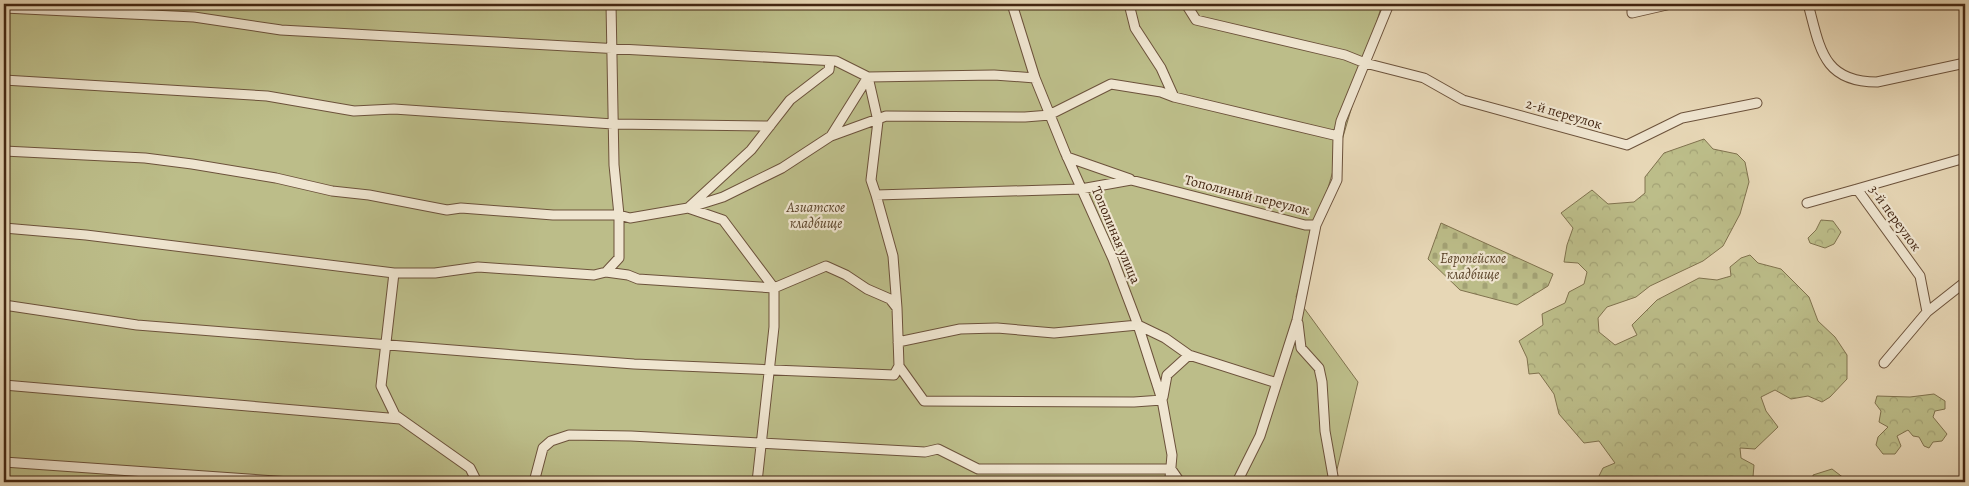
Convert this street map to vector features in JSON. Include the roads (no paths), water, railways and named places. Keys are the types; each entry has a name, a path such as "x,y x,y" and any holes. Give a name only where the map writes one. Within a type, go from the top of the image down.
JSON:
{"street":[{"path":"611,4 614,165 620,214 620,258 628,275"},
{"name":"Тополиная улица","path":"1012,4 1035,78 1067,157 1113,259 1138,325 1162,400 1170,439 1170,478 1165,482"},
{"path":"1129,4 1135,28 1160,68 1174,97"},
{"name":"2-й переулок","path":"1186,4 1196,20 1345,55 1365,63 1424,78 1463,100 1627,145 1682,118 1717,113 1757,103"},
{"path":"1316,225 1337,180 1338,136 1348,102 1358,85 1365,63 1390,4"},
{"path":"1632,8 1671,4"},
{"path":"1808,4 1820,48 1830,66 1848,78 1862,82 1877,82 1965,63"},
{"path":"4,8 194,17 281,30 836,61 868,77 994,76 1035,78"},
{"path":"688,208 751,150 790,100 828,70 830,61"},
{"path":"4,305 136,325 634,364 894,375 899,366 893,256 871,180 878,120 868,77"},
{"path":"831,136 868,77"},
{"path":"4,80 267,96 354,111 394,109 613,124 770,126"},
{"path":"4,151 145,158 192,164 276,178 332,191 369,195 447,210 461,208 552,215 620,214 630,218 688,208 723,196 782,168 831,136 886,116 1025,117 1051,114 1111,84 1161,92 1174,97 1338,136"},
{"name":"Тополиный переулок","path":"1067,157 1131,180 1305,225 1316,225 1297,320 1260,436 1237,482"},
{"name":"3-й переулок","path":"1927,312 1920,276 1857,189 1965,158"},
{"name":"Тополиный переулок","path":"876,195 1081,189 1131,180"},
{"path":"1807,203 1857,189"},
{"path":"688,208 723,220 774,288 774,327 757,482"},
{"path":"4,228 114,238 394,273 435,273 478,267 594,275 606,272 628,275 638,279 774,288 826,266 846,275 867,289 890,299 897,308"},
{"path":"606,272 620,258"},
{"path":"394,273 381,386 395,415 470,468 478,482"},
{"path":"1884,363 1927,312 1965,282"},
{"path":"1297,320 1301,348 1318,368 1322,382 1325,431 1334,482"},
{"path":"898,342 960,329 997,328 1054,333 1138,325 1165,338 1189,355 1277,383"},
{"path":"899,366 924,401 1134,402 1162,400 1167,375 1189,355"},
{"path":"4,385 401,419"},
{"path":"534,482 543,448 551,440 569,435 628,435 926,452 938,449 978,470 1171,469 1180,482"},
{"path":"4,462 290,482"}],"park label":[{"name":"Азиатское кладбище","path":"816,216"},
{"name":"Европейское кладбище","path":"1473,266"}]}
